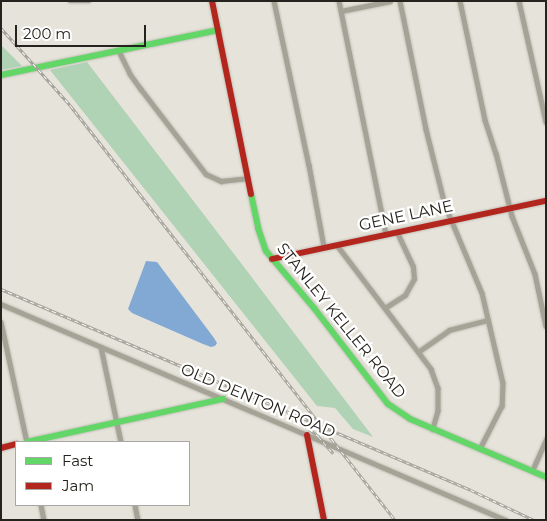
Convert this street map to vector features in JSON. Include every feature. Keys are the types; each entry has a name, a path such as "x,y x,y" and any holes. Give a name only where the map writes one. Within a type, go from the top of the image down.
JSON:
{"street":[{"path":"70,1 88,1"},
{"name":"STANLEY KELLER ROAD","path":"212,1 261,239 272,259 314,308 388,404 410,419 546,477"},
{"path":"274,1 309,165 324,247"},
{"path":"339,1 386,234"},
{"path":"341,11 390,1"},
{"path":"400,1 426,129 451,221 479,285 503,383 504,396 500,410 480,449"},
{"path":"460,1 482,110 496,153 510,208 535,274 546,326"},
{"path":"519,1 546,122"},
{"path":"1,75 218,30"},
{"path":"119,51 130,74 206,174 221,181 248,178"},
{"name":"GENE LANE","path":"272,259 546,201"},
{"path":"385,308 405,295 414,279 413,267 397,232"},
{"path":"337,244 431,369 438,388 438,410 433,429"},
{"name":"OLD DENTON ROAD","path":"1,304 506,520"},
{"path":"418,352 449,330 488,320"},
{"path":"1,322 27,441"},
{"path":"101,347 121,441"},
{"path":"32,441 223,399"},
{"path":"307,435 324,520"},
{"path":"532,471 546,439"},
{"path":"1,448 15,444"},
{"path":"40,506 44,520"},
{"path":"134,506 138,520"}],"green space":[{"path":"1,45 22,66 1,70"},
{"path":"87,62 373,437 353,429 335,408 317,406 50,70"}],"water":[{"path":"146,261 157,262 214,338 217,343 215,346 211,347 203,344 132,313 128,309"}],"railway":[{"path":"1,28 70,105 395,520"},
{"path":"1,289 471,490 534,520"},
{"path":"297,419 318,436 333,453"}],"traffic: fast":[{"path":"1,75 218,30"},
{"path":"251,194 258,228 266,251 314,308 388,404 410,419 546,477"},
{"path":"32,441 223,399"}],"traffic: jam":[{"path":"212,1 251,194"},
{"path":"272,259 546,201"},
{"path":"307,435 324,520"},
{"path":"1,448 15,444"}]}
